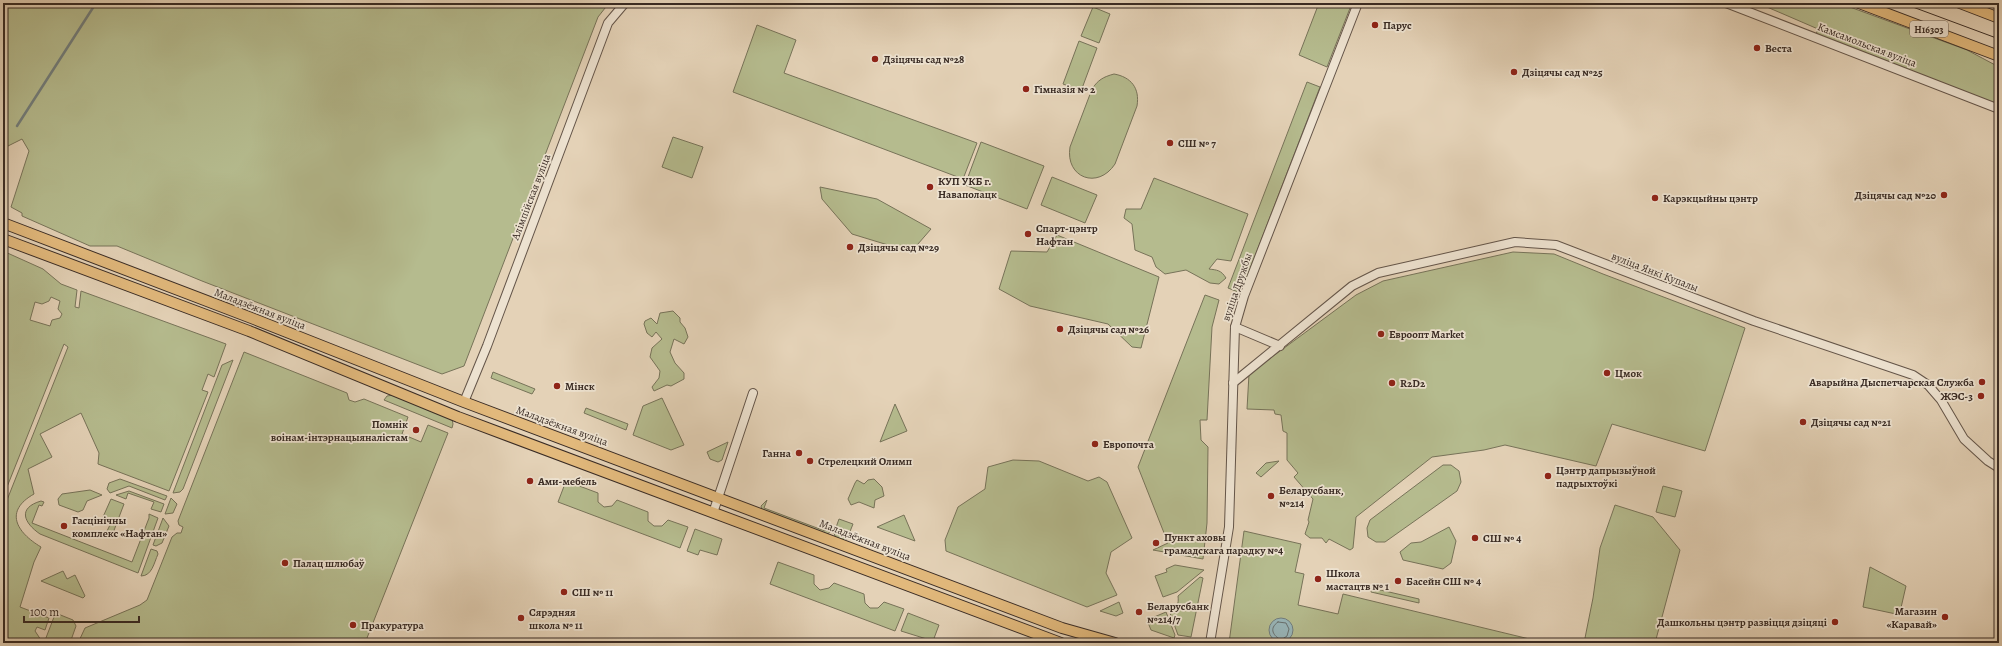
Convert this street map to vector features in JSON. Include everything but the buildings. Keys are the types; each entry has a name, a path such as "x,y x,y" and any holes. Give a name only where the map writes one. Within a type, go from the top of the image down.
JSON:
{"main road":[{"name":"Н16303","path":"1859,3 1999,56"},
{"path":"1960,3 1999,18"},
{"name":"Маладзёжная вуліца","path":"7,225 254,319 464,402 1062,628 1115,643"},
{"path":"5,240 249,330 458,417 1061,643"},
{"path":"458,417 464,402"}],"street":[{"name":"Алімпійская вуліца","path":"464,402 487,346 608,23 625,3"},
{"name":"вуліца Дружбы","path":"1210,643 1229,527 1235,327 1244,296 1358,3"},
{"name":"Камсамольская вуліца","path":"1726,3 1999,109"},
{"name":"вуліца Янкі Купалы","path":"1233,383 1352,286 1378,273 1515,242 1556,246 1754,321 1913,375 1928,385 1941,400 1964,438 1988,461 1999,468"},
{"path":"1235,327 1280,346"},
{"path":"713,513 754,392"}],"green space":[{"path":"3,3 609,3 598,17 464,366 442,374 202,281 117,246 90,246 22,216 22,213 11,207 29,151 22,139 8,146 3,142"},
{"path":"1319,3 1352,3 1327,67 1299,55"},
{"path":"1751,3 1839,3 1967,50 1999,67 1999,105 1816,34 1818,29 1760,4 1759,6"},
{"path":"1093,7 1110,14 1099,43 1081,36"},
{"path":"757,25 796,40 784,73 977,143 963,179 733,92"},
{"path":"1079,41 1097,48 1081,91 1063,84"},
{"path":"1114,74 1120,75 1133,84 1137,94 1137,106 1115,164 1108,172 1100,177 1084,177 1078,173 1073,166 1070,158 1070,147 1092,89 1101,79"},
{"path":"1307,82 1320,87 1242,290 1238,292 1228,288"},
{"path":"673,137 703,147 692,178 662,167"},
{"path":"981,142 1044,166 1027,209 965,185"},
{"path":"1052,177 1097,195 1085,223 1041,205"},
{"path":"1154,178 1248,214 1231,261 1217,259 1209,269 1219,271 1226,278 1219,284 1210,283 1186,270 1165,274 1156,267 1152,257 1135,250 1132,224 1124,218 1126,209 1141,209"},
{"path":"820,187 877,199 931,229 911,252 852,234 822,199"},
{"path":"1057,235 1159,277 1141,348 1132,347 1108,324 1030,306 999,289 1011,251 1047,252"},
{"path":"3,251 43,269 61,284 77,290 75,307 79,308 81,291 226,344 214,377 208,374 202,390 208,392 169,491 98,464 99,453 81,413 40,434 52,457 28,469 34,494 19,507 16,514 20,528 25,535 41,547 34,562 20,607 49,618 45,630 37,627 35,631 41,640 40,643 3,643 3,510 68,347 64,344 3,497","holes":["51,297 60,301 58,309 62,314 60,318 52,320 50,326 30,320 35,302 42,304 49,301"]},
{"path":"1513,252 1554,254 1745,328 1705,451 1612,424 1596,466 1505,445 1484,450 1432,457 1356,517 1353,548 1350,550 1329,539 1326,543 1322,538 1310,538 1305,534 1309,522 1308,520 1313,499 1294,477 1298,473 1287,460 1287,433 1283,431 1281,415 1275,414 1274,410 1247,409 1249,374 1356,295 1383,281"},
{"path":"1205,295 1219,300 1212,327 1207,420 1200,420 1201,440 1208,447 1207,523 1203,559 1153,550 1168,543 1138,467"},
{"path":"673,311 680,318 680,322 685,328 688,337 684,344 674,339 670,352 675,363 684,373 684,379 671,386 667,385 654,391 652,387 659,378 660,371 650,357 652,348 662,339 656,332 652,337 647,333 644,324 645,321 651,318 657,324 660,313"},
{"path":"244,352 347,393 349,400 355,402 364,399 408,417 402,434 421,442 428,425 448,433 365,643 78,643 85,628 140,605 147,600 172,537 177,533 181,533 183,527 179,525 178,521"},
{"path":"233,360 183,489 180,492 173,493 222,365"},
{"path":"493,372 535,389 532,394 491,378"},
{"path":"393,395 452,419 452,428 384,400 387,396"},
{"path":"662,398 684,445 671,450 633,435 643,406"},
{"path":"895,404 907,431 880,442"},
{"path":"586,408 628,424 626,430 584,413"},
{"path":"728,442 722,460 718,462 710,459 707,452"},
{"path":"1013,460 1039,461 1088,481 1099,477 1107,482 1132,538 1111,552 1106,573 1117,595 1087,607 946,551 945,540 958,507 985,489 988,467"},
{"path":"1279,461 1261,477 1256,473 1266,463"},
{"path":"1443,465 1451,465 1459,471 1461,482 1457,491 1385,542 1376,542 1368,537 1367,528 1370,520"},
{"path":"120,479 167,496 165,500 129,486 110,493 107,489 109,483"},
{"path":"874,479 882,487 884,496 875,500 874,508 859,502 851,505 848,499 857,480 864,484 868,480"},
{"path":"566,481 598,493 598,502 604,507 612,506 617,500 648,512 648,521 654,526 662,526 668,520 688,527 680,548 558,502"},
{"path":"1663,486 1682,491 1675,517 1656,512"},
{"path":"90,490 102,495 87,501 83,510 78,512 59,505 58,499 62,494"},
{"path":"129,491 164,504 161,512 151,509 154,502 128,493 126,499 116,495"},
{"path":"171,498 177,504 173,513 165,514"},
{"path":"111,499 124,504 113,533 107,531 110,525 105,523 103,517"},
{"path":"767,500 764,508 825,531 828,523 830,532 826,535 762,510 761,506"},
{"path":"41,501 44,502 42,506 39,505 32,523 132,562 149,518 149,514 158,518 138,573 40,534 34,530 27,521 26,512 33,504"},
{"path":"1615,505 1653,517 1680,550 1655,643 1584,643 1593,598 1600,548"},
{"path":"904,515 915,541 877,527"},
{"path":"163,518 169,526 162,543 156,546 153,545"},
{"path":"839,519 853,524 847,539 842,541 836,539 834,533"},
{"path":"1449,527 1456,541 1451,563 1443,569 1403,560 1400,552 1411,543 1421,542"},
{"path":"695,529 722,539 717,555 700,550 698,555 687,551"},
{"path":"1244,531 1301,544 1295,572 1304,574 1298,605 1338,614 1343,594 1546,643 1229,643"},
{"path":"151,549 157,551 158,554 154,565 148,574 141,576"},
{"path":"778,562 814,575 814,584 820,590 829,588 834,583 864,594 865,603 870,608 878,608 884,602 904,609 895,631 770,584"},
{"path":"1175,565 1204,570 1177,592 1163,597 1155,576 1167,572 1166,569"},
{"path":"1870,567 1906,586 1900,612 1896,614 1863,607"},
{"path":"63,571 67,579 75,575 85,596 83,598 41,581"},
{"path":"1200,577 1203,578 1191,637 1178,635 1170,613 1177,606 1178,596"},
{"path":"1372,588 1419,599 1419,603 1371,592"},
{"path":"1119,602 1123,613 1116,616 1100,611"},
{"path":"1166,612 1175,635 1174,638 1151,630 1147,620"},
{"path":"908,613 939,625 933,641 901,631"},
{"path":"58,614 73,620 76,626 70,643 44,643 54,617"}],"water":[{"path":"1281,618 1290,621 1293,630 1290,639 1281,642 1272,639 1269,630 1272,621"}],"waterway":[{"path":"17,126 96,3"}],"tram line":[{"path":"1902,3 1999,39"}],"place":[{"name":"Парус","path":"1375,25"},
{"name":"Веста","path":"1757,48"},
{"name":"Дзіцячы сад №28","path":"875,59"},
{"name":"Дзіцячы сад №25","path":"1514,72"},
{"name":"Гімназія № 2","path":"1026,89"},
{"name":"СШ № 7","path":"1170,143"},
{"name":"КУП УКБ г. Наваполацк","path":"930,187"},
{"name":"Дзіцячы сад №20","path":"1944,195"},
{"name":"Карэкцыйны цэнтр","path":"1655,198"},
{"name":"Спарт-цэнтр Нафтан","path":"1028,234"},
{"name":"Дзіцячы сад №29","path":"850,247"},
{"name":"Дзіцячы сад №26","path":"1060,329"},
{"name":"Евроопт Market","path":"1381,334"},
{"name":"Цмок","path":"1607,373"},
{"name":"Аварыйна Дыспетчарская Служба","path":"1982,382"},
{"name":"R2D2","path":"1392,383"},
{"name":"Мінск","path":"557,386"},
{"name":"ЖЭС-3","path":"1981,396"},
{"name":"Дзіцячы сад №21","path":"1803,422"},
{"name":"Помнік воінам-інтэрнацыяналістам","path":"416,430"},
{"name":"Европочта","path":"1095,444"},
{"name":"Ганна","path":"799,453"},
{"name":"Стрелецкий Олимп","path":"810,461"},
{"name":"Цэнтр дапрызыўной падрыхтоўкі","path":"1548,476"},
{"name":"Ами-мебель","path":"530,481"},
{"name":"Беларусбанк, №214","path":"1271,496"},
{"name":"Гасцінічны комплекс «Нафтан»","path":"64,526"},
{"name":"СШ № 4","path":"1475,538"},
{"name":"Пункт аховы грамадскага парадку №4","path":"1156,543"},
{"name":"Палац шлюбаў","path":"285,563"},
{"name":"Школа мастацтв № 1","path":"1318,579"},
{"name":"Басейн СШ № 4","path":"1398,581"},
{"name":"СШ № 11","path":"564,592"},
{"name":"Беларусбанк №214/7","path":"1139,612"},
{"name":"Магазин «Каравай»","path":"1945,617"},
{"name":"Сярэдняя школа № 11","path":"521,618"},
{"name":"Дашкольны цэнтр развіцця дзіцяці","path":"1835,622"},
{"name":"Пракуратура","path":"353,625"}]}
